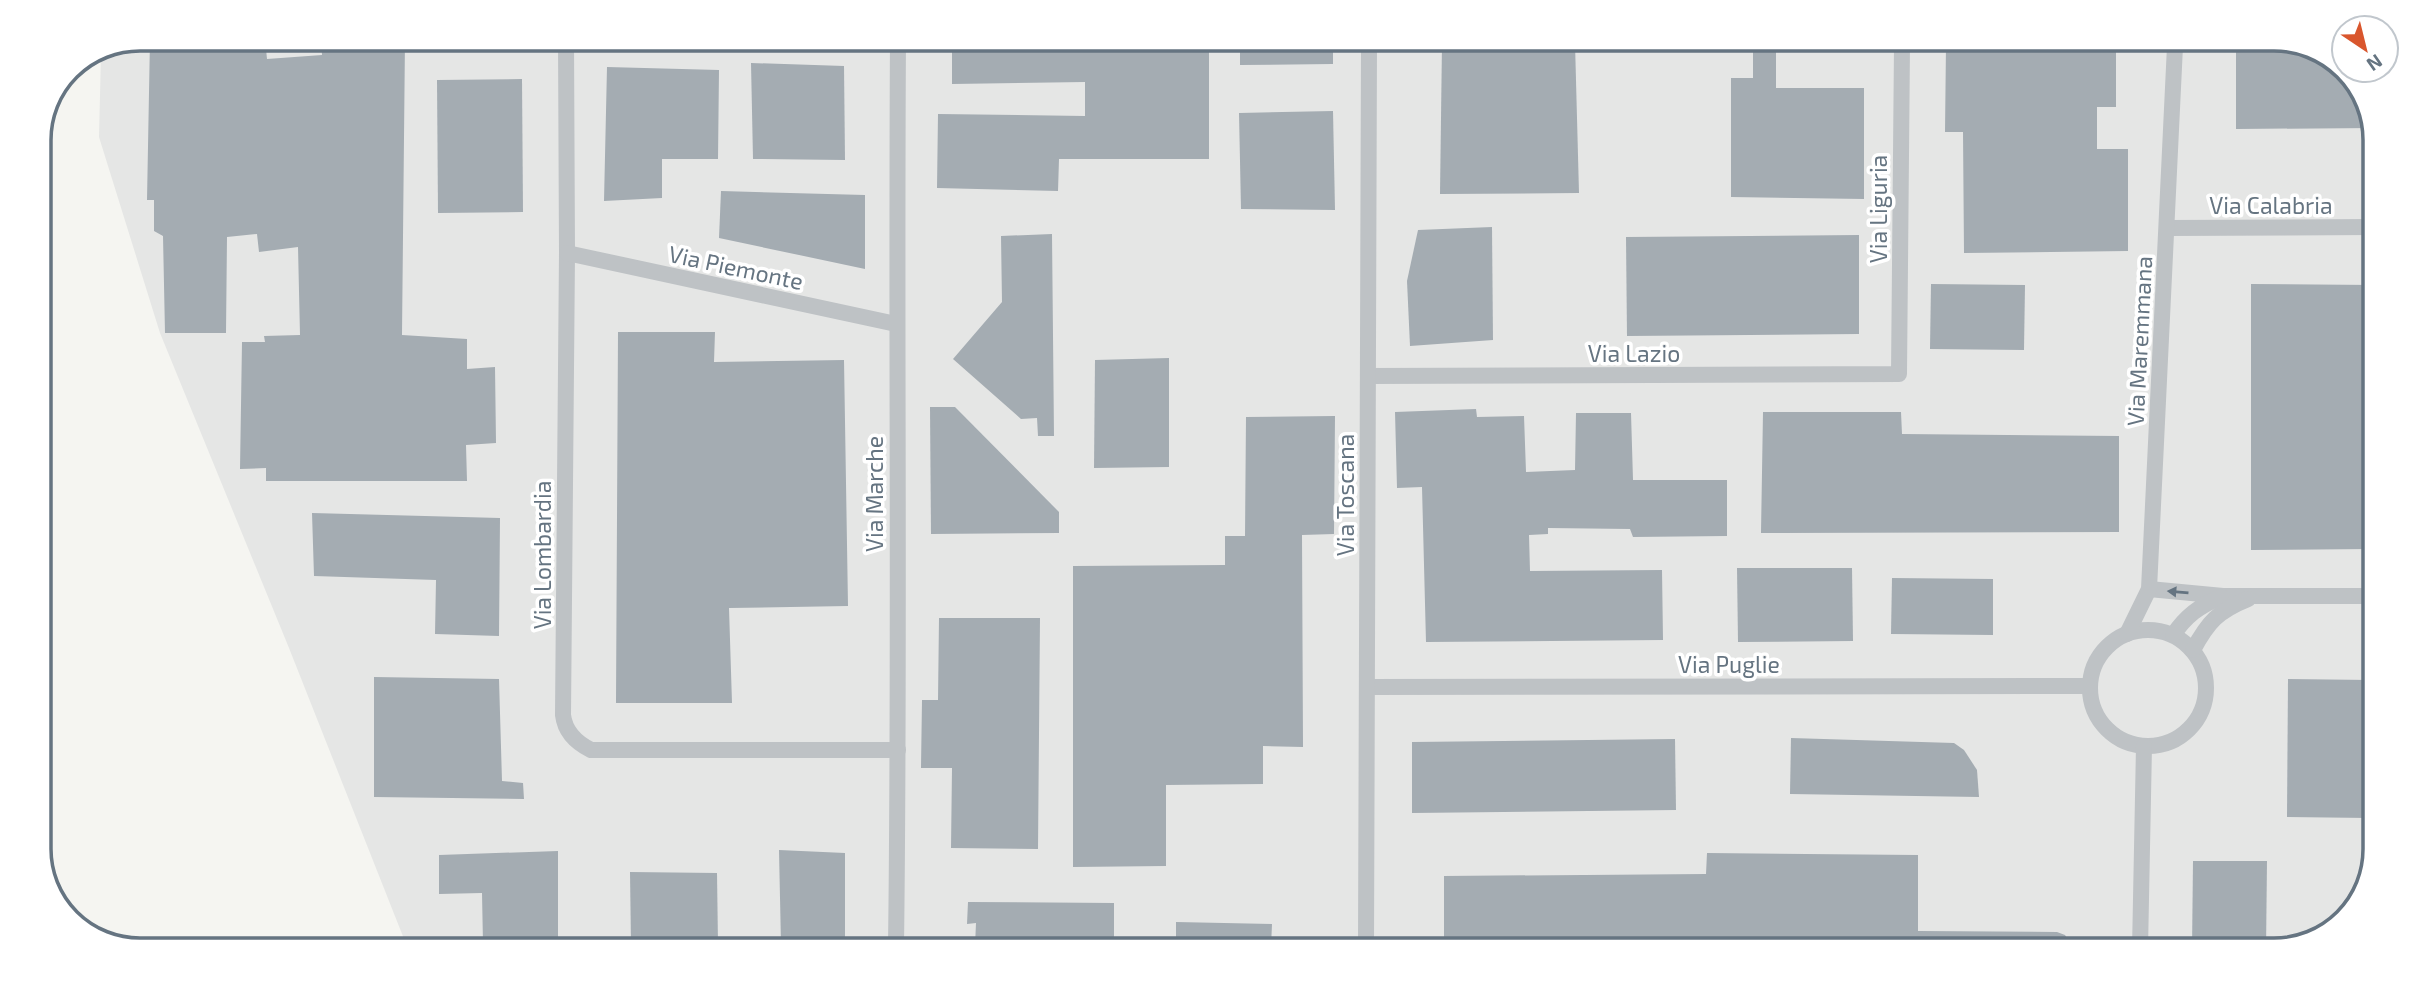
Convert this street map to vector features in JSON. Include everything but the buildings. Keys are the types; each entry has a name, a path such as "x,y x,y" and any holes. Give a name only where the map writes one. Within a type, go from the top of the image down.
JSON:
{"street":[{"name":"Via Lombardia","path":"566,51 563,715 567,729 581,745 591,750 898,750"},
{"name":"Via Marche","path":"896,938 898,51"},
{"name":"Via Toscana","path":"1366,938 1369,51"},
{"name":"Via Liguria","path":"1899,374 1902,51"},
{"name":"Via Maremmana","path":"2127,634 2149,589 2175,51"},
{"name":"Via Calabria","path":"2167,228 2363,227"},
{"name":"Via Piemonte","path":"567,253 896,324"},
{"name":"Via Lazio","path":"1368,376 1899,374"},
{"path":"2149,589 2223,596 2363,596"},
{"path":"2173,635 2190,614 2223,596"},
{"path":"2193,650 2207,625 2217,615 2231,606 2257,596"},
{"path":"2151,630 2173,635 2193,650 2203,668 2206,694 2201,712 2191,727 2177,739 2160,745 2144,746 2123,741 2108,730 2094,708 2090,686 2096,663 2106,649 2127,634 2151,630"},
{"name":"Via Puglie","path":"1367,687 2090,686"},
{"path":"2140,938 2144,746"}],"shaded area":[{"path":"2274,51 2303,55 2330,70 2330,84 2345,85 2359,111 2363,134 2363,849 2359,878 2345,904 2329,920 2303,934 2274,938 404,938 160,333 99,137 101,61 122,52"}]}
